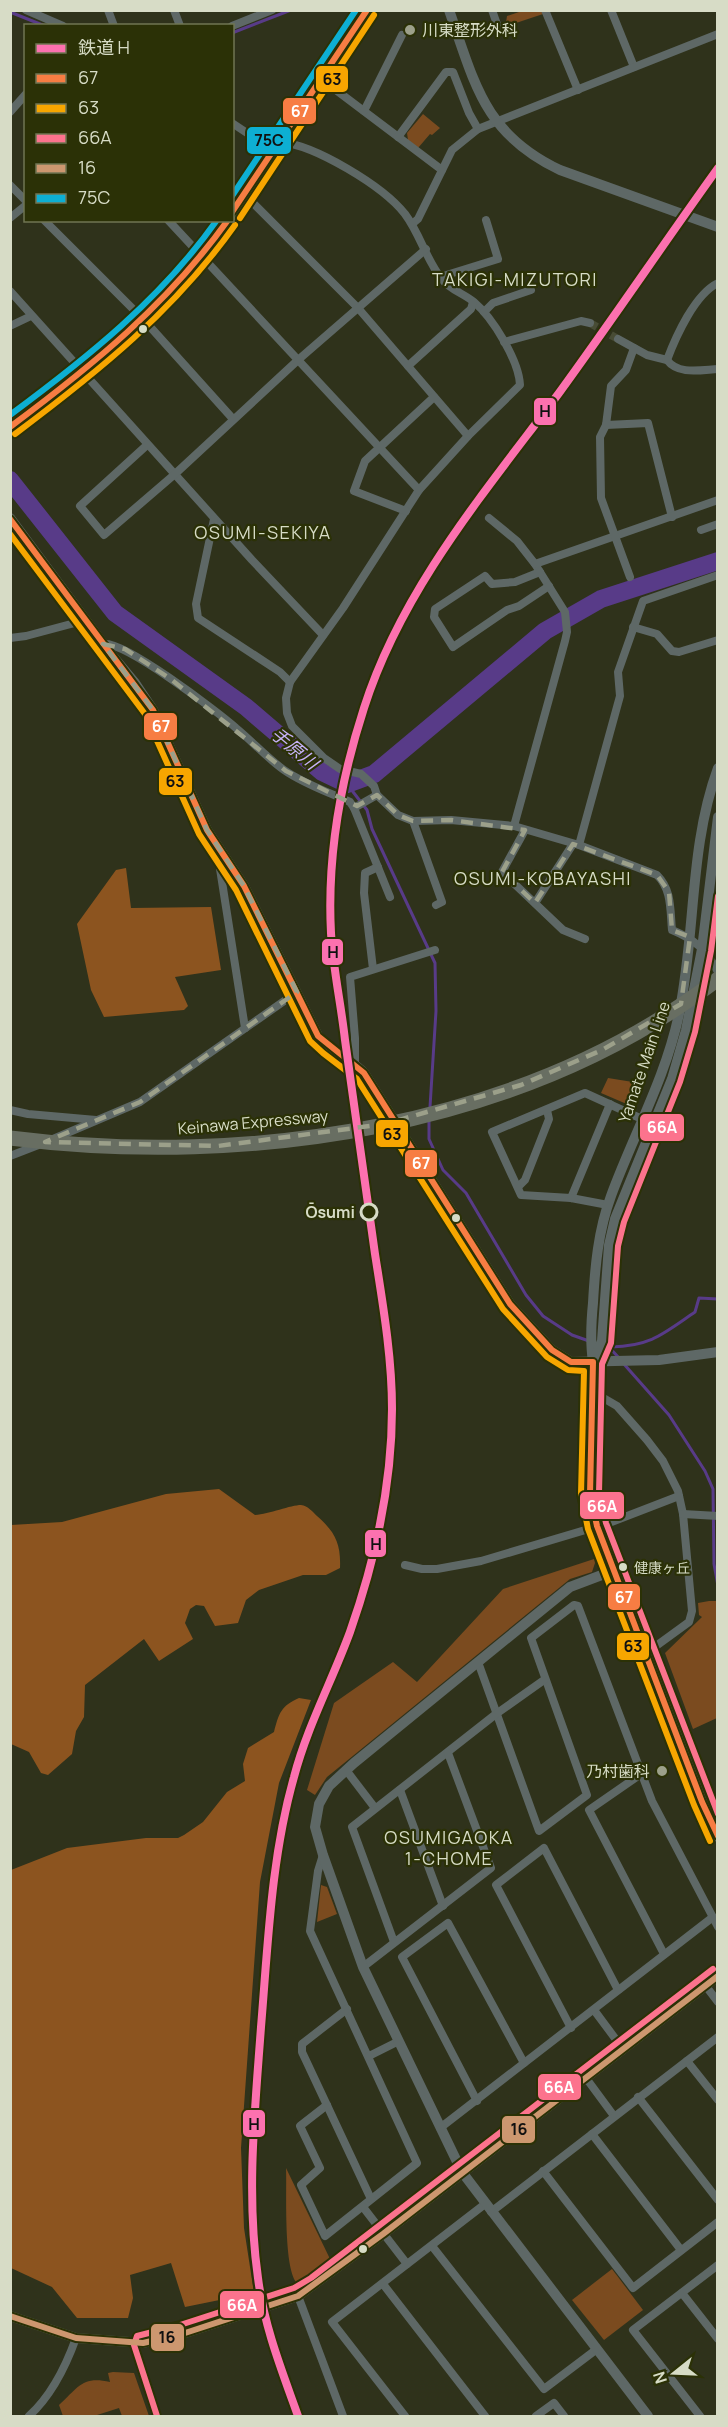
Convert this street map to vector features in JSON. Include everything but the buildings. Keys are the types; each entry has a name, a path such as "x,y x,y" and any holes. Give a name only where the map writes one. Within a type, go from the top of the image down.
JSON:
{"highway":[{"name":"Keinawa Expressway","path":"10,1138 101,1146 171,1148 218,1146 303,1138 412,1118 500,1093 580,1060 648,1025 717,979"}],"main road":[{"path":"234,210 367,10"},
{"path":"10,427 83,372 144,320 202,256 227,222"}],"street":[{"path":"26,10 43,14 60,24"},
{"path":"234,25 272,10"},
{"path":"449,10 473,79 496,122 517,146 560,171 717,227"},
{"path":"492,10 498,27"},
{"path":"546,10 578,90"},
{"path":"610,10 634,67"},
{"path":"412,224 418,219 452,150 478,129 717,34"},
{"path":"364,111 402,35"},
{"path":"398,137 446,72 453,72 468,113 478,129"},
{"path":"320,78 442,170"},
{"path":"10,112 24,96"},
{"path":"234,124 277,147 292,143 339,163 385,196 403,212 412,224 440,277 451,289 473,302 484,312 504,342 519,373 520,385 468,436 419,490 291,682 286,698 287,713 292,726 332,764 340,769 362,774 374,786 377,795 398,815 413,821 451,820 514,826 576,845 657,875 665,883 669,892 672,930 690,937 702,949 717,972"},
{"path":"10,185 24,201"},
{"path":"244,195 358,308 468,436"},
{"path":"10,218 24,205"},
{"path":"440,277 498,259 486,220"},
{"path":"46,222 144,320 233,419"},
{"path":"170,222 419,490"},
{"path":"147,445 80,506 104,535 175,474 298,360 426,249"},
{"path":"667,360 697,301 709,287 717,283"},
{"path":"484,312 493,303 531,290"},
{"path":"10,291 214,519 323,635"},
{"path":"408,366 471,309 473,302"},
{"path":"10,326 30,316"},
{"path":"504,342 581,321 590,323"},
{"path":"618,339 647,355 667,360 672,366 686,371 717,369"},
{"path":"630,576 601,498 600,437 606,425 611,386 626,370 634,348"},
{"path":"406,511 354,491 365,461 434,397"},
{"path":"606,425 648,423 672,517"},
{"path":"549,586 519,606 507,610 453,647 434,617 435,609 485,576 492,584 515,582 537,568 615,536 717,501"},
{"path":"10,518 153,710 207,830 244,886 318,1036 326,1046 355,1063 372,1084 510,1304 552,1350 571,1362 594,1355 615,1361 629,1361 659,1360 717,1352"},
{"path":"489,518 516,541 537,568 565,612 567,632 514,826"},
{"path":"214,519 196,604 198,618 280,672 291,682"},
{"path":"701,530 717,524"},
{"path":"536,903 576,845 620,696 618,672 643,601 717,575"},
{"path":"10,638 86,620"},
{"path":"633,627 657,634 672,651 679,652 717,640"},
{"path":"103,644 110,642 135,655 236,727 267,757 286,771 356,806 390,897"},
{"name":"Yamate Main Line","path":"717,768 701,826 690,937 679,1016 608,1206 595,1260 590,1494 597,1526 717,1837"},
{"path":"356,806 377,795"},
{"name":"Yamate Main Line","path":"594,1355 602,1341 609,1245 615,1219 672,1079 686,1030 702,949 717,817"},
{"path":"413,821 442,902 436,905"},
{"path":"525,830 502,872 563,930 585,939"},
{"path":"373,969 364,893 365,873 378,867"},
{"path":"220,869 245,1028"},
{"path":"355,1063 350,977 435,950"},
{"path":"10,1156 140,1102 297,992"},
{"path":"608,1206 571,1198 521,1195 492,1132 585,1093 642,1119"},
{"path":"571,1198 610,1104"},
{"path":"10,1110 28,1114 100,1120"},
{"path":"518,1187 525,1180 549,1119 547,1110"},
{"path":"593,1392 617,1406 663,1461 679,1496 683,1514 692,1611 688,1622 645,1654"},
{"path":"405,1565 422,1569 437,1569 481,1561 609,1523 679,1496"},
{"path":"683,1514 717,1516"},
{"path":"615,1570 570,1587 346,1770 329,1786 319,1804 315,1827 363,1967 462,2172 648,2416"},
{"path":"478,1662 539,1831 587,1795 544,1680 531,1638 574,1605 578,1606 652,1801 717,1927"},
{"path":"394,1942 352,1827 496,1714 544,1680"},
{"path":"363,1967 491,1868 448,1753"},
{"path":"346,1770 375,1808"},
{"path":"641,1774 589,1810 663,1954"},
{"path":"400,1790 442,1906"},
{"path":"571,2028 496,1885 544,1848 618,1990"},
{"path":"323,1855 318,1871 310,1931 417,2163 325,2236 301,2185 320,2169 300,2126 327,2104"},
{"path":"440,2128 713,1917"},
{"path":"477,2101 402,1957 448,1923 524,2063"},
{"path":"10,2316 76,2337 143,2343 182,2334 292,2297 383,2234 717,1976"},
{"path":"705,1985 717,2002"},
{"path":"347,2010 302,2044 302,2052 371,2199"},
{"path":"594,2010 623,2049"},
{"path":"405,2416 332,2322 432,2246 543,2171 717,2037"},
{"path":"369,2056 399,2041"},
{"path":"687,2061 717,2100"},
{"path":"586,2078 614,2116"},
{"path":"638,2097 717,2200"},
{"path":"592,2134 681,2250"},
{"path":"543,2171 633,2288 717,2222"},
{"path":"363,2206 407,2264"},
{"path":"432,2246 544,2389 597,2349"},
{"path":"700,2416 633,2330 717,2265"},
{"path":"383,2284 485,2416"},
{"path":"682,2293 717,2339"},
{"path":"292,2297 343,2416"},
{"path":"28,2416 39,2407 68,2362 76,2337"},
{"path":"536,2416 554,2403 564,2416"}],"highlighted area":[{"path":"103,644 125,649 172,680 286,771 357,806 377,795 398,815 413,821 451,820 525,830 502,872 535,903 573,844 657,875 669,892 672,930 690,937 681,1004 602,1050 521,1085 385,1124 218,1146 45,1142 140,1102 297,992 244,886 207,830 153,710"}],"shaded area":[{"path":"522,11 541,11 543,14 516,23 515,29 505,29 507,16"},
{"path":"423,114 440,128 432,135 430,134 418,148 408,140 407,133"},
{"path":"126,868 131,908 211,907 221,970 175,977 188,1006 184,1010 104,1017 91,990 77,924 116,870"},
{"path":"608,1078 639,1083 629,1105 601,1093"},
{"path":"219,1489 255,1515 297,1505 308,1508 328,1527 336,1539 340,1568 326,1575 303,1575 259,1590 246,1600 238,1623 215,1626 204,1606 196,1605 190,1609 185,1623 193,1639 159,1661 144,1639 85,1685 84,1717 76,1731 72,1754 48,1775 41,1773 29,1752 11,1744 11,1525 62,1522 166,1494"},
{"path":"594,1559 592,1572 570,1579 327,1777 315,1795 307,1790 334,1703 393,1662 417,1682 503,1589"},
{"path":"717,1601 717,1718 693,1729 665,1653 702,1617 699,1615 698,1603"},
{"path":"299,1698 311,1700 279,1783 260,1882 241,2148 244,2228 254,2293 185,2307 171,2263 130,2275 133,2298 128,2318 77,2318 52,2287 11,2268 11,1870 67,1848 146,1838 178,1838 184,1835 203,1822 227,1792 245,1781 243,1764 248,1748 274,1732 282,1711 288,1704"},
{"path":"321,1885 327,1887 337,1914 317,1922"},
{"path":"286,2168 331,2261 298,2284 293,2277 288,2248"},
{"path":"612,2269 643,2310 604,2340 572,2300"},
{"path":"108,2373 134,2373 149,2416 122,2416 119,2408 94,2416 63,2416 59,2405 77,2388 87,2382 110,2382"}],"waterway":[{"path":"234,32 291,10"},
{"path":"10,12 40,24"},
{"name":"手原川","path":"10,480 115,613 246,707 322,772 347,784 374,774 545,631 601,599 718,561"},
{"path":"347,784 367,810 372,829 435,963 436,1011 430,1107"},
{"path":"429,1119 429,1139 443,1170 466,1193 526,1295 543,1316 572,1335 589,1341"},
{"path":"611,1347 636,1344 656,1337 695,1312 699,1298 718,1299"},
{"path":"604,1345 619,1358"},
{"path":"623,1363 669,1415 705,1471 713,1489 714,1564 718,1586"}],"tunnel":[{"path":"590,323 618,339"}],"rail line":[{"name":"H","path":"298,2416 274,2348 261,2296 254,2247 253,2152 268,1933 280,1839 299,1758 350,1632 374,1550 389,1466 392,1409 386,1331 332,946 331,876 342,791 364,708 380,664 423,582 475,505 559,393 718,168"}],"transit line":[{"name":"75C","path":"234,193 356,10"},
{"name":"67","path":"234,209 367,10"},
{"name":"63","path":"240,218 374,15"},
{"name":"75C","path":"10,415 67,372 121,326 172,276 215,222"},
{"name":"67","path":"10,427 99,357 154,307 205,251 227,222"},
{"name":"63","path":"15,434 134,338 187,285 235,225"},
{"name":"67","path":"10,519 153,710 207,830 244,886 318,1036 364,1073 510,1304 552,1350 571,1362 593,1362 590,1494 597,1526 702,1802 718,1836"},
{"name":"63","path":"10,534 145,714 199,834 236,890 310,1041 357,1079 503,1309 547,1357 568,1370 584,1371 581,1494 588,1529 710,1841"},
{"name":"66A","path":"718,896 711,951 695,1032 680,1082 624,1222 618,1246 611,1343 602,1364 599,1493 606,1523 718,1814"},
{"name":"66A","path":"157,2416 134,2345 137,2336 180,2325 294,2288 311,2278 713,1969"},
{"name":"16","path":"10,2316 76,2338 143,2343 182,2334 298,2296 383,2234 718,1976"}],"place":[{"name":"川東整形外科","path":"410,30"},
{"name":"Ōsumi","path":"369,1212"},
{"name":"健康ヶ丘","path":"623,1567"},
{"name":"乃村歯科","path":"662,1771"}],"district":[{"name":"TAKIGI-MIZUTORI","path":"515,279"},
{"name":"OSUMI-SEKIYA","path":"263,532"},
{"name":"OSUMI-KOBAYASHI","path":"543,878"},
{"name":"OSUMIGAOKA 1-CHOME","path":"449,1847"}]}
